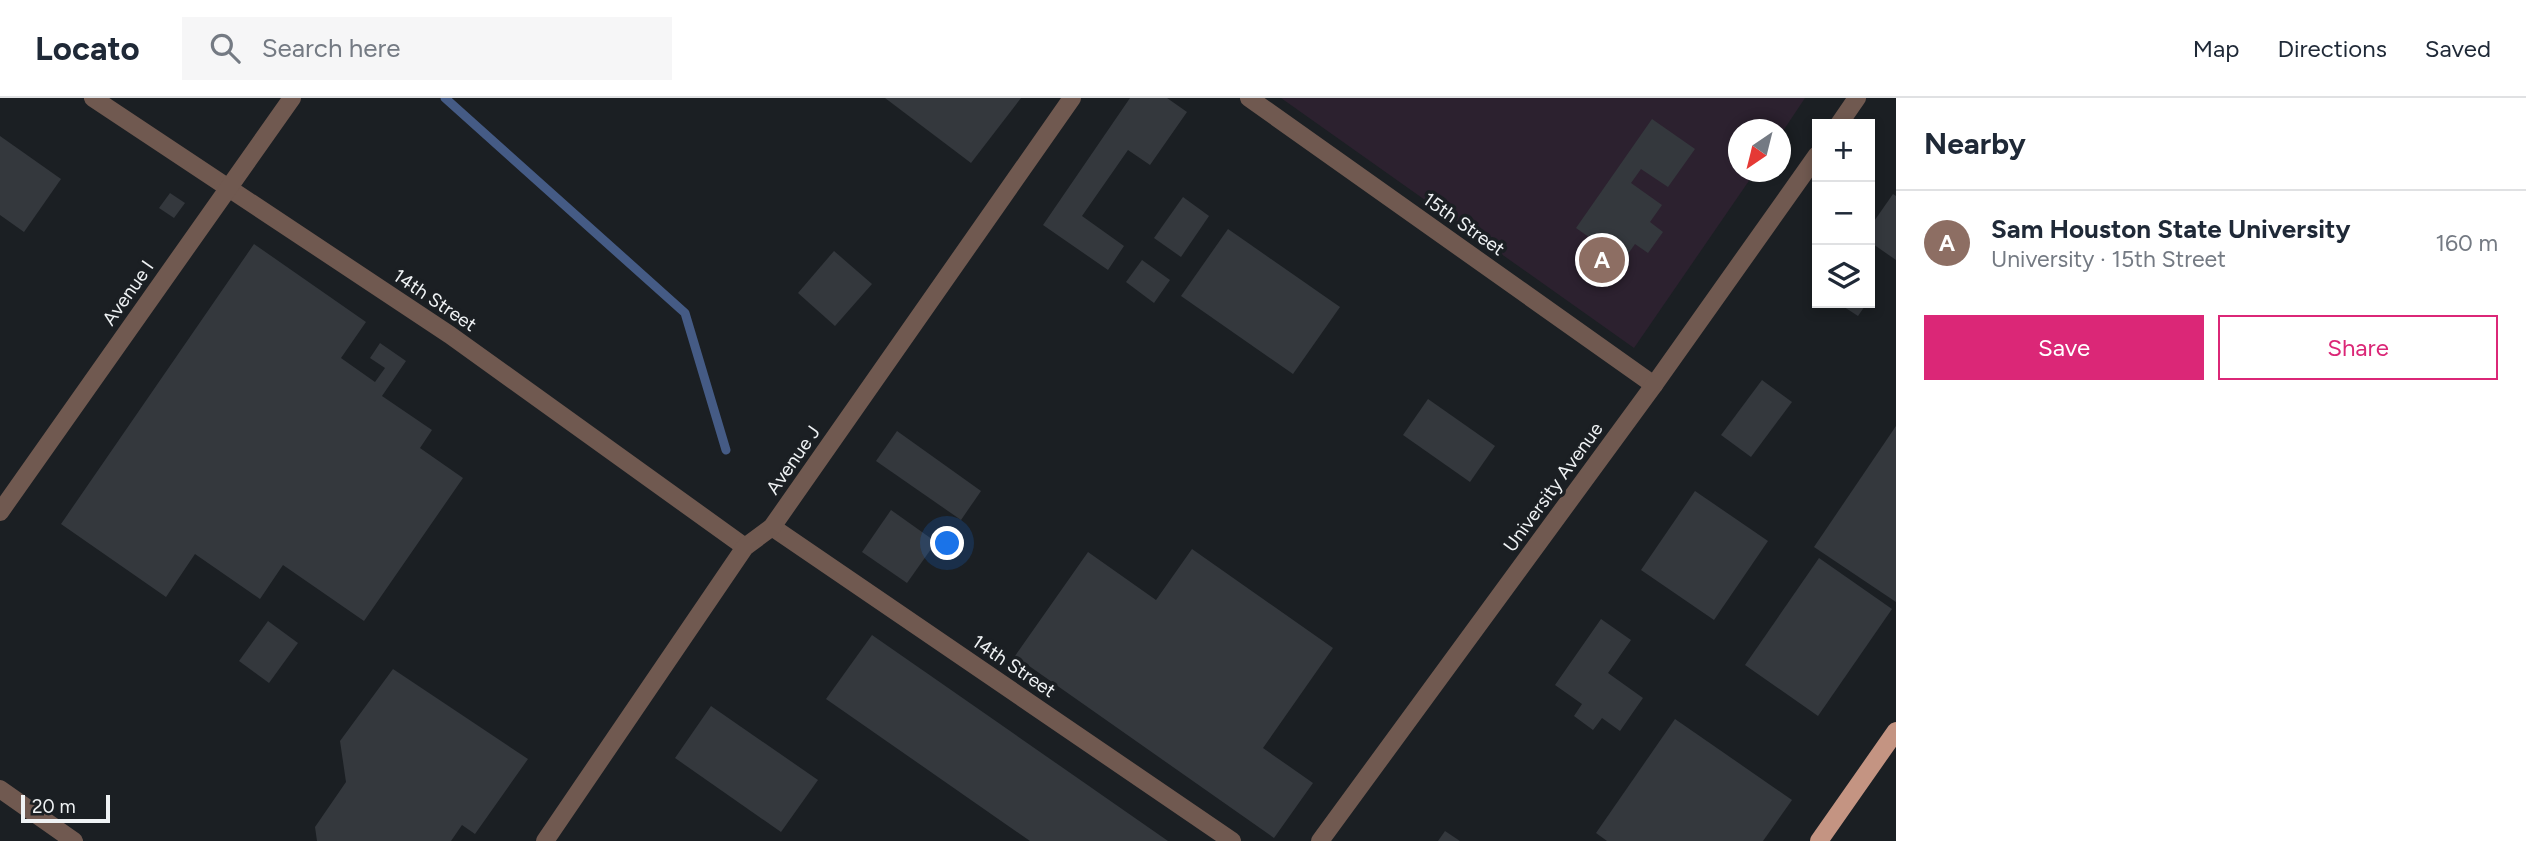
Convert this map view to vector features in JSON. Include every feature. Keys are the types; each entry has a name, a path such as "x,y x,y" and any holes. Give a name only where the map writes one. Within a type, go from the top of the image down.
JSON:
{"main road":[{"path":"1819,841 1896,730"}],"street":[{"name":"14th Street","path":"93,98 450,335 746,547"},
{"name":"Avenue I","path":"0,512 292,98"},
{"name":"Avenue J","path":"545,841 746,547 772,527 1072,98"},
{"name":"15th Street","path":"1250,98 1654,385"},
{"path":"1842,119 1857,98"},
{"name":"University Avenue","path":"1320,841 1654,385 1812,162"},
{"name":"14th Street","path":"772,527 1231,841"},
{"path":"0,789 74,841"}],"shaded area":[{"path":"1281,98 1805,98 1791,119 1728,119 1728,182 1748,182 1634,348"}],"building":[{"path":"885,98 1021,98 971,163"},
{"path":"1130,98 1167,98 1187,112 1150,165 1128,150 1082,216 1124,246 1108,270 1043,225"},
{"path":"1652,119 1695,149 1668,187 1641,169 1631,183 1662,205 1650,222 1663,232 1648,253 1635,244 1623,261 1576,228"},
{"path":"0,136 61,179 24,232 0,215"},
{"path":"170,193 185,203 174,218 159,208"},
{"path":"1893,194 1896,196 1896,260 1875,245 1875,220"},
{"path":"1183,197 1209,216 1181,257 1154,238"},
{"path":"1228,229 1340,307 1293,374 1181,296"},
{"path":"254,244 366,322 341,358 375,382 385,368 370,358 380,343 406,361 382,396 432,430 420,448 463,478 364,621 283,565 260,599 195,554 166,597 61,524"},
{"path":"834,251 872,284 835,326 798,293"},
{"path":"1142,260 1170,280 1154,303 1126,282"},
{"path":"1846,308 1864,308 1858,316"},
{"path":"1762,380 1792,402 1751,457 1721,435"},
{"path":"1428,399 1495,446 1470,482 1403,435"},
{"path":"1896,426 1896,602 1814,547"},
{"path":"897,431 981,491 961,520 876,461"},
{"path":"1695,491 1768,541 1714,620 1641,570"},
{"path":"891,510 936,542 907,583 862,552"},
{"path":"1192,549 1333,648 1263,748 1313,783 1274,838 1015,656 1088,552 1156,600"},
{"path":"1819,558 1892,609 1818,716 1745,665"},
{"path":"1601,619 1631,640 1608,673 1643,698 1620,731 1602,718 1593,730 1574,716 1582,704 1555,685"},
{"path":"268,621 298,643 269,683 239,661"},
{"path":"872,635 1168,841 1030,841 826,699"},
{"path":"393,669 528,759 475,834 462,825 451,841 317,841 315,827 346,782 340,741"},
{"path":"711,706 818,780 781,832 675,758"},
{"path":"1675,719 1792,800 1763,841 1607,841 1596,833"},
{"path":"1445,831 1460,841 1438,841"}],"waterway":[{"path":"445,98 685,313 726,450"}],"place":[{"name":"Sam Houston State University","path":"1602,260"}]}
